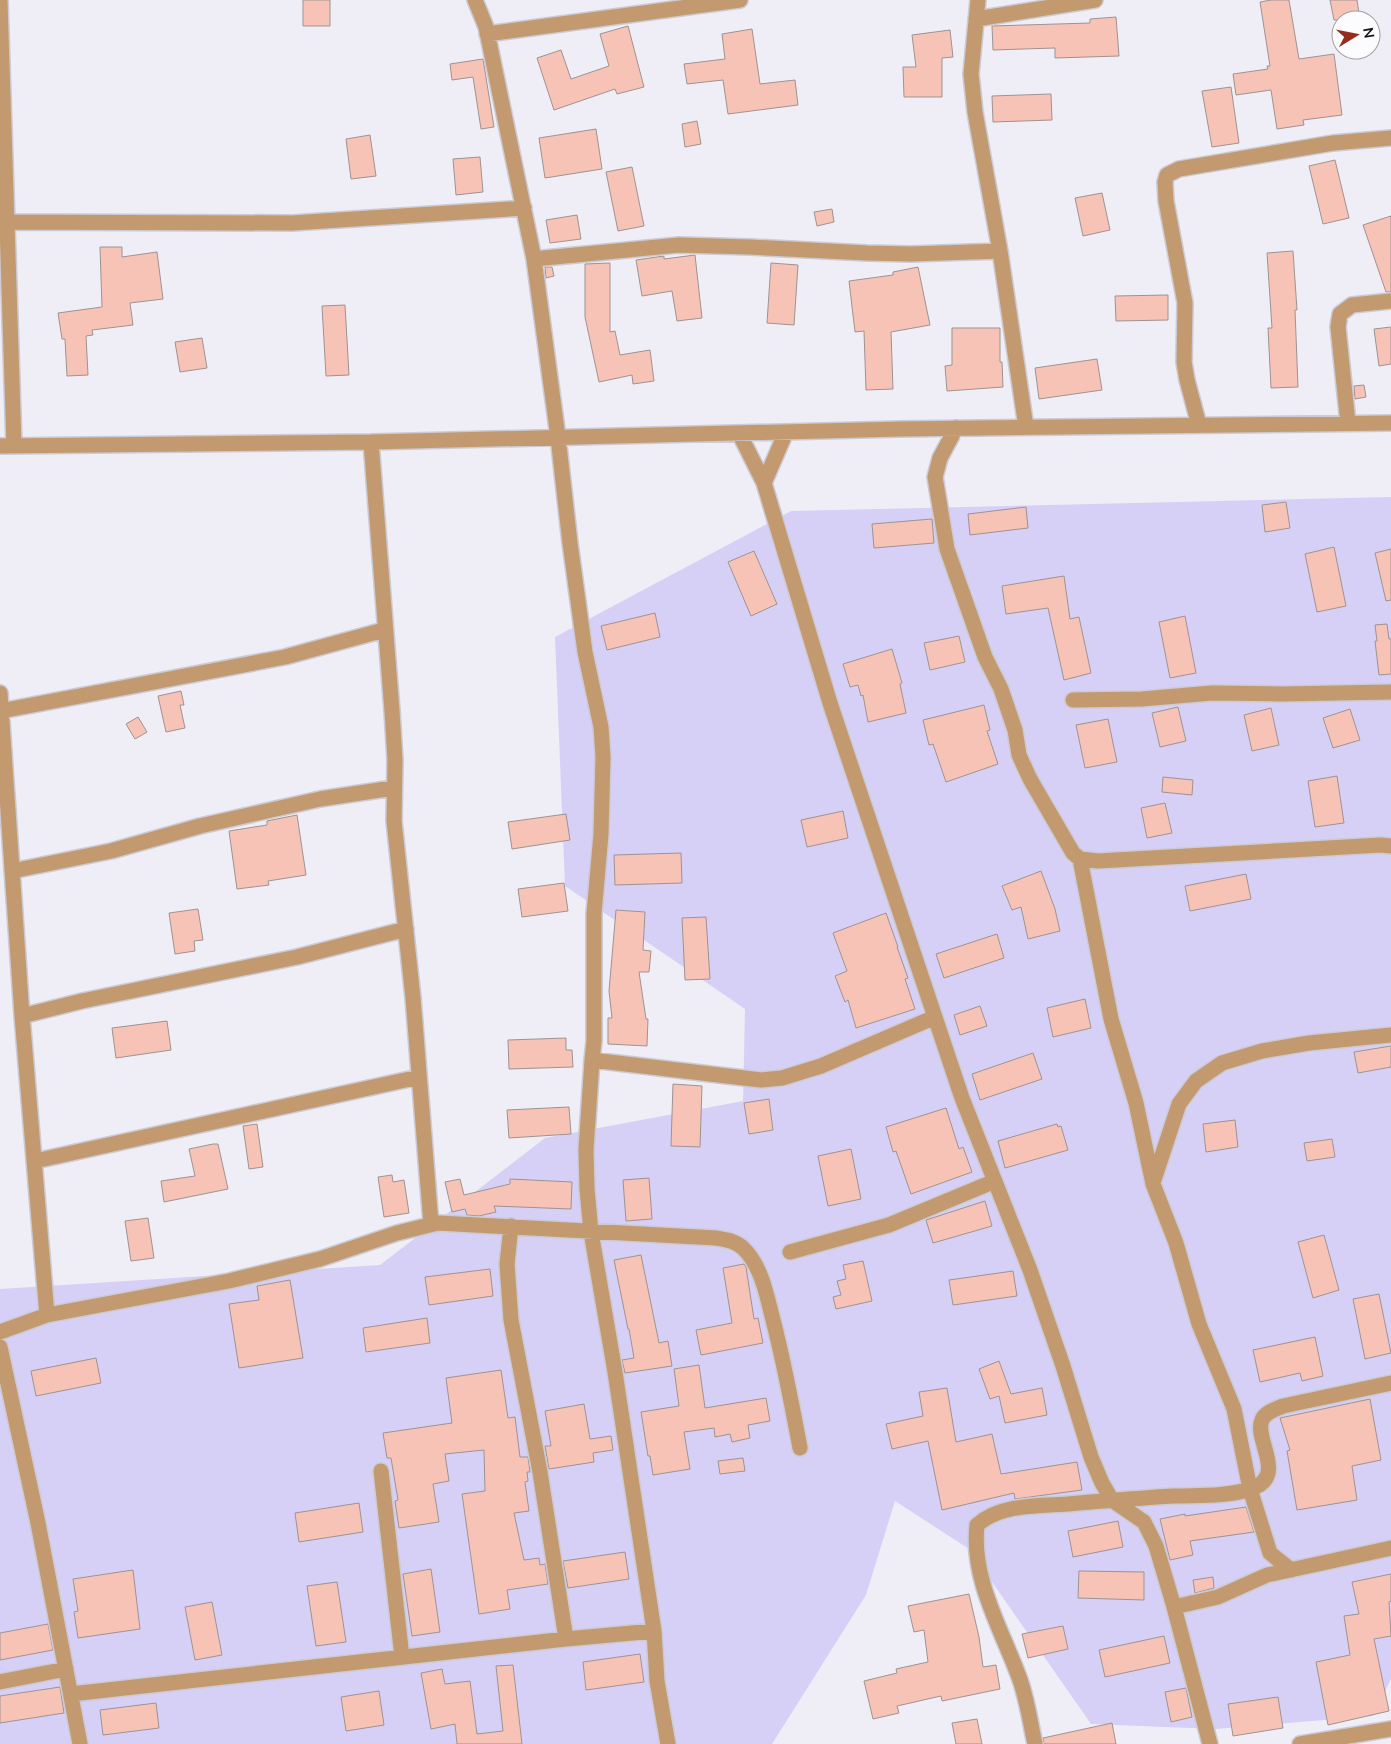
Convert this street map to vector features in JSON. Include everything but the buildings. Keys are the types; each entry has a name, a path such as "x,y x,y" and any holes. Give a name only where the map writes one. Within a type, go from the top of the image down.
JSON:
{"street":[{"path":"475,0 487,34 534,259 585,652 600,727 603,757 601,834 594,914 594,1041 586,1150 587,1189 591,1232 615,1372 654,1631 657,1681 668,1744"},
{"path":"487,34 740,0"},
{"path":"978,0 971,74 975,112 1000,251 1026,427"},
{"path":"976,19 1095,0"},
{"path":"0,2 7,446 371,442 956,428 1391,423"},
{"path":"1199,425 1184,362 1185,303 1166,201 1165,182 1168,174 1179,169 1333,143 1391,138"},
{"path":"4,222 292,223 524,208"},
{"path":"534,259 678,245 876,254 1000,251"},
{"path":"1348,423 1338,327 1340,314 1352,306 1391,301"},
{"path":"956,428 940,458 935,476 948,548 985,657 1004,697 1015,730 1019,755 1030,779 1073,853 1080,859 1098,861 1381,845 1391,846"},
{"path":"764,483 786,432"},
{"path":"739,433 764,483 830,703 962,1098 1033,1279 1063,1366 1091,1457 1102,1483 1112,1500 1144,1522 1156,1546 1210,1744"},
{"path":"371,442 384,630 392,711 394,821 406,929 431,1224"},
{"path":"1,711 285,657 384,630"},
{"path":"1073,700 1142,699 1212,693 1391,692"},
{"path":"0,693 8,879 35,1161 47,1315"},
{"path":"8,879 200,826 320,799 394,788"},
{"path":"1080,859 1111,1019 1136,1103 1153,1184 1176,1243 1199,1324 1234,1409 1250,1489 1270,1553 1291,1570"},
{"path":"22,1016 82,1001 297,957 406,929"},
{"path":"592,1060 761,1080 782,1078 821,1066 935,1017"},
{"path":"1153,1184 1179,1104 1196,1081 1222,1063 1262,1051 1309,1043 1391,1035"},
{"path":"35,1161 419,1077"},
{"path":"790,1252 889,1225 995,1181"},
{"path":"0,1332 47,1315 229,1281 320,1259 383,1238 438,1223 716,1238 736,1242 746,1251 754,1263 764,1288 782,1357 800,1448"},
{"path":"511,1226 508,1264 511,1320 540,1472 566,1639"},
{"path":"0,1346 80,1744"},
{"path":"1035,1744 1020,1679 990,1607 981,1577 976,1539 978,1525 986,1517 1036,1505 1219,1495 1250,1489 1260,1484 1266,1476 1269,1466 1260,1426 1262,1419 1269,1411 1283,1406 1391,1383"},
{"path":"381,1471 402,1657"},
{"path":"1174,1607 1218,1597 1267,1575 1391,1548"},
{"path":"71,1694 274,1673 566,1639 654,1631"},
{"path":"0,1682 66,1669"},
{"path":"1300,1744 1391,1729"}],"shaded area":[{"path":"1391,497 1391,1679 1373,1716 1216,1729 1091,1724 969,1549 895,1501 866,1595 772,1744 0,1744 0,1289 380,1265 545,1138 743,1101 745,1009 565,886 555,637 791,511"}]}
